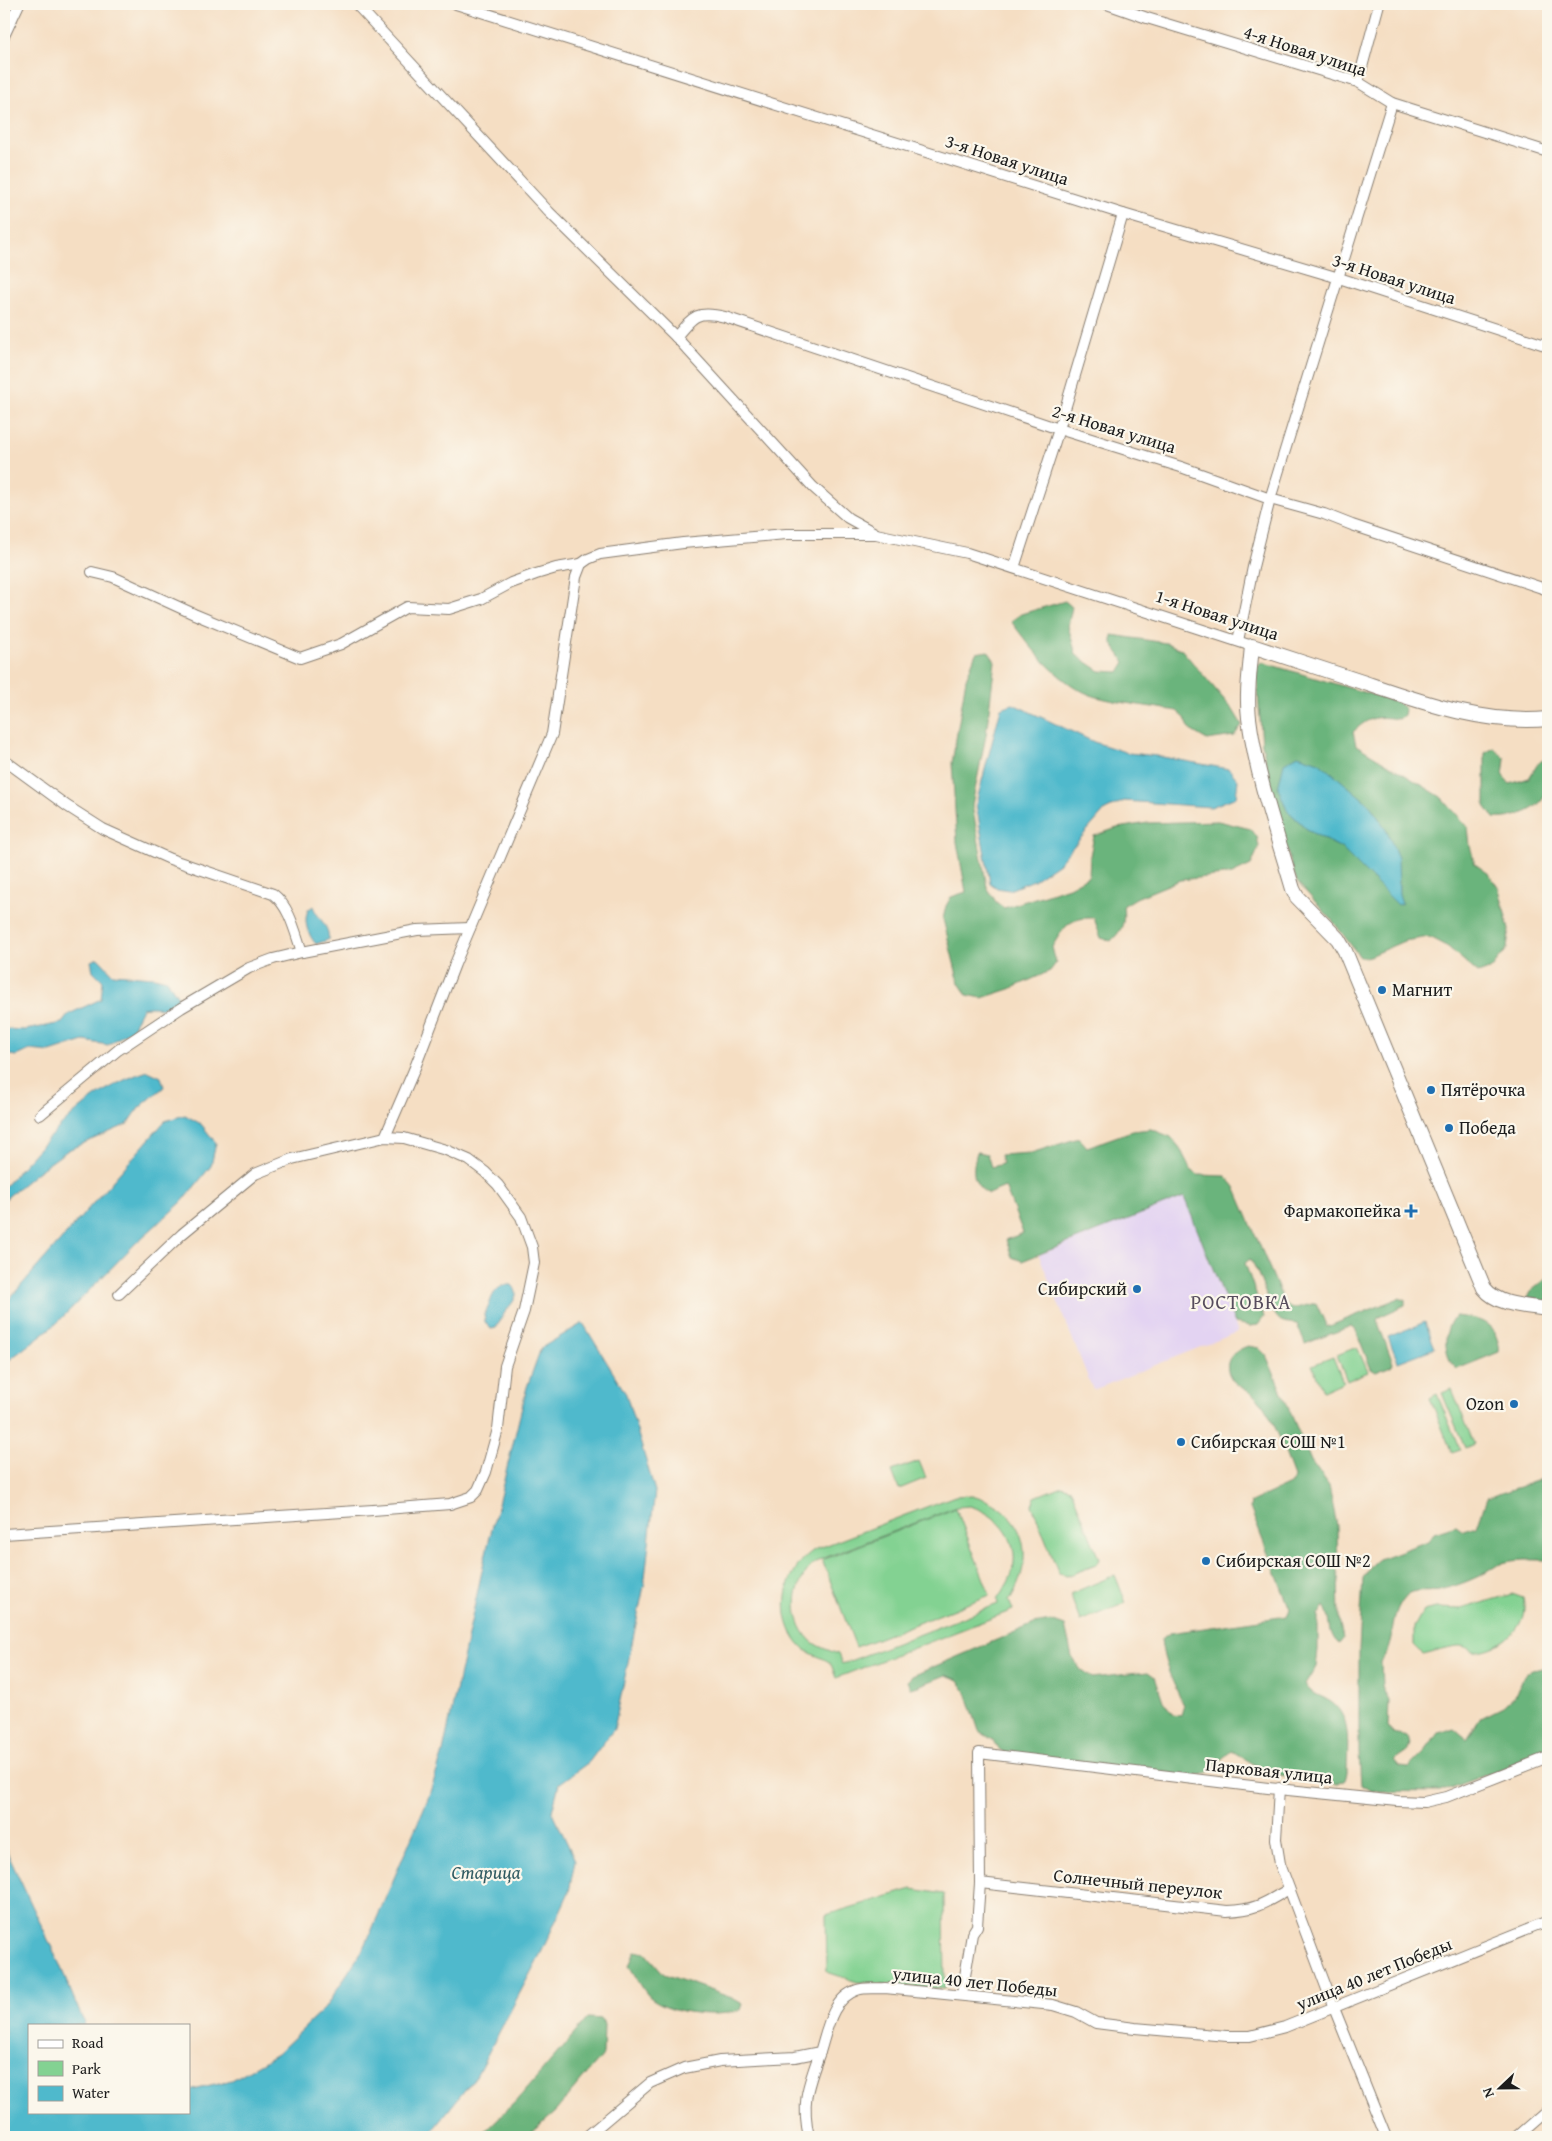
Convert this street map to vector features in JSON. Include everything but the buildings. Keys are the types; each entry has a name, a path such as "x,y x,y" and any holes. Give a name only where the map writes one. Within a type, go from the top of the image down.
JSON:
{"street":[{"path":"4,36 19,4"},
{"path":"356,4 549,212 676,337 813,487 848,518 876,534"},
{"name":"3-я Новая улица","path":"456,4 1123,214 1339,278 1548,346"},
{"name":"4-я Новая улица","path":"1108,4 1147,18 1358,82 1392,103 1548,152"},
{"path":"1358,82 1379,4"},
{"path":"1238,641 1253,566 1270,499 1392,103"},
{"path":"1014,568 1059,429 1123,214"},
{"name":"2-я Новая улица","path":"676,337 698,314 710,313 1059,429 1181,467 1270,499 1324,514 1548,590"},
{"path":"92,572 113,577 194,614 300,658 341,644 407,607 449,609 481,599 511,583 556,568 581,564 600,554 683,543 786,534 876,534"},
{"name":"1-я Новая улица","path":"876,534 967,554 1014,568 1401,695 1464,713 1499,719 1548,719"},
{"path":"385,1137 552,734 573,591 581,564"},
{"path":"1252,646 1248,687 1249,718 1255,754 1293,889 1297,897 1338,939 1345,951 1484,1288 1491,1297 1499,1300 1548,1309"},
{"path":"4,760 67,806 104,829 170,859 273,894 285,908 302,952"},
{"path":"40,1115 118,1050 181,1008 249,968 273,959 302,952 417,930 470,928"},
{"path":"4,1534 294,1516 450,1504 471,1497 478,1490 486,1472 498,1429 505,1366 524,1311 532,1280 534,1263 532,1247 521,1217 498,1185 485,1172 469,1160 446,1150 404,1138 385,1137 292,1159 255,1174 182,1234 119,1294"},
{"name":"Парковая улица","path":"980,1883 979,1753 1279,1788 1398,1801 1424,1802 1446,1797 1548,1757"},
{"path":"1279,1788 1276,1839 1280,1864 1334,2008 1386,2137"},
{"path":"962,1994 972,1934 976,1926 980,1883"},
{"name":"Солнечный переулок","path":"980,1883 1227,1911 1247,1910 1262,1905 1288,1889"},
{"name":"улица 40 лет Победы","path":"808,2137 804,2115 807,2087 834,2011 842,1998 858,1990 885,1988 936,1994 962,1994 1053,2005 1076,2012 1096,2023 1227,2036 1250,2036 1285,2027 1548,1921"},
{"path":"586,2137 650,2083 684,2068 720,2061 795,2057 820,2052"},
{"path":"1517,2137 1548,2110"}],"shaded area":[{"name":"Сибирский","path":"1184,1197 1238,1332 1093,1390 1039,1255"}],"green space":[{"path":"1065,601 1072,607 1068,626 1076,655 1100,671 1119,672 1125,662 1112,644 1112,635 1166,643 1181,649 1233,710 1242,725 1234,736 1207,740 1190,730 1185,718 1177,711 1097,697 1084,692 1060,676 1038,655 1011,621 1021,614"},
{"path":"988,651 995,661 986,735 972,805 987,887 996,902 1004,908 1069,887 1089,876 1094,836 1117,828 1148,823 1218,821 1251,829 1257,837 1259,847 1251,865 1232,874 1180,880 1136,898 1123,906 1124,917 1122,925 1111,941 1101,938 1094,918 1073,921 1064,929 1052,947 1056,963 1050,971 1010,989 982,998 967,995 959,983 943,919 946,906 951,897 966,892 957,842 952,763 966,679 976,653"},
{"path":"1261,662 1397,702 1405,709 1404,715 1399,719 1374,718 1364,723 1353,732 1356,745 1441,797 1468,827 1470,846 1475,864 1489,874 1499,889 1509,930 1507,949 1492,968 1478,973 1448,947 1429,937 1404,941 1367,957 1360,957 1332,920 1297,882 1282,836 1262,744 1256,668","holes":["1287,810 1399,879 1398,905 1341,848 1309,831"]},
{"path":"1494,748 1505,758 1503,776 1510,784 1529,778 1539,762 1548,758 1548,784 1540,803 1516,816 1494,818 1485,806 1485,753"},
{"path":"1151,1129 1171,1137 1180,1148 1190,1169 1198,1175 1226,1176 1235,1187 1284,1302 1292,1309 1316,1303 1327,1327 1399,1298 1405,1300 1405,1305 1379,1317 1377,1320 1393,1363 1391,1366 1376,1372 1371,1369 1355,1328 1351,1326 1305,1344 1297,1324 1281,1321 1272,1310 1250,1259 1245,1263 1264,1317 1258,1325 1250,1326 1235,1323 1184,1197 1022,1261 1012,1257 1006,1240 1023,1233 1005,1187 988,1194 978,1186 974,1176 977,1152 987,1154 991,1167 1002,1164 1000,1155 1031,1153 1079,1138 1087,1147 1132,1131"},
{"path":"1548,1277 1548,1304 1530,1301 1527,1298 1530,1292"},
{"path":"1455,1316 1479,1320 1489,1326 1496,1336 1499,1352 1457,1369 1449,1357 1446,1342 1448,1328"},
{"path":"1248,1346 1259,1348 1266,1355 1311,1461 1329,1486 1337,1526 1339,1619 1343,1639 1339,1644 1332,1635 1327,1611 1324,1606 1318,1615 1316,1667 1305,1685 1313,1693 1331,1702 1343,1716 1348,1744 1345,1780 1337,1785 1269,1773 1232,1751 1207,1773 1196,1777 1005,1754 996,1746 993,1740 979,1731 966,1692 959,1680 946,1675 910,1688 907,1681 912,1676 1034,1624 1051,1621 1065,1626 1072,1657 1081,1670 1092,1678 1148,1672 1155,1677 1163,1701 1173,1714 1181,1715 1184,1705 1169,1673 1161,1639 1170,1633 1287,1616 1290,1609 1250,1508 1251,1502 1292,1483 1294,1477 1275,1426 1264,1407 1258,1399 1238,1385 1229,1374 1229,1360 1239,1350"},
{"path":"1357,1347 1368,1372 1347,1381 1337,1355"},
{"path":"1333,1357 1343,1382 1323,1391 1312,1365"},
{"path":"1452,1389 1474,1444 1465,1448 1442,1393"},
{"path":"1437,1394 1460,1450 1452,1453 1430,1398"},
{"path":"919,1461 926,1478 899,1489 892,1471"},
{"path":"1548,1477 1547,1560 1519,1560 1502,1563 1480,1576 1457,1585 1439,1590 1417,1591 1409,1594 1396,1612 1389,1646 1381,1662 1382,1687 1389,1701 1388,1726 1392,1733 1408,1736 1410,1744 1407,1752 1394,1761 1399,1767 1408,1768 1426,1750 1438,1733 1454,1728 1467,1739 1481,1717 1503,1706 1517,1693 1525,1674 1532,1670 1548,1667 1548,1752 1440,1792 1371,1791 1361,1785 1359,1752 1359,1649 1363,1578 1379,1559 1428,1541 1434,1533 1456,1526 1463,1531 1477,1527 1487,1498"},
{"path":"1062,1486 1071,1489 1099,1559 1096,1565 1067,1576 1059,1574 1032,1505 1035,1497"},
{"path":"972,1495 990,1502 1015,1523 1021,1537 1024,1552 1023,1568 1018,1584 1009,1601 1013,1610 836,1678 830,1663 803,1648 794,1637 788,1624 786,1596 795,1570 803,1559 814,1550 955,1496","holes":["970,1506 981,1510 999,1523 1006,1532 1014,1552 1011,1576 997,1600 998,1604 842,1664 838,1654 813,1642 803,1631 798,1620 796,1598 804,1576 810,1567 819,1560 957,1507"]},
{"path":"956,1508 990,1595 856,1647 822,1560"},
{"path":"1115,1575 1126,1603 1080,1621 1070,1594"},
{"path":"1512,1594 1523,1598 1522,1618 1512,1634 1496,1646 1475,1651 1458,1646 1423,1654 1414,1645 1414,1627 1423,1611 1436,1608 1461,1609"},
{"path":"912,1889 944,1894 945,1989 857,1982 827,1972 826,1915"},
{"path":"635,1951 646,1953 664,1974 732,1998 743,2004 741,2010 719,2014 695,2013 671,2008 651,1998 629,1966"},
{"path":"588,2018 602,2019 604,2025 603,2055 555,2112 526,2137 479,2137 516,2101"}],"water":[{"path":"1013,704 1094,742 1128,753 1157,756 1229,769 1238,780 1236,797 1211,807 1124,801 1105,810 1059,863 1034,880 1009,890 997,888 990,883 976,804 1001,708"},
{"path":"1298,755 1319,762 1369,804 1386,829 1398,858 1399,894 1402,903 1398,905 1341,848 1309,831 1287,810 1278,788 1284,763"},
{"path":"313,906 326,927 328,935 328,940 316,944 306,924 308,910"},
{"path":"98,958 113,974 154,977 167,980 180,1000 165,1008 142,1008 132,1029 108,1045 84,1041 50,1052 30,1050 16,1056 4,1054 4,1029 25,1030 62,1023 69,1014 101,999 103,981 93,971 91,961"},
{"path":"148,1071 161,1077 164,1087 139,1108 128,1124 68,1150 36,1173 4,1200 4,1187 68,1118 105,1091 125,1080"},
{"path":"185,1115 201,1124 216,1143 211,1166 182,1202 136,1243 57,1323 4,1364 4,1305 165,1121"},
{"path":"503,1285 512,1285 516,1295 496,1328 491,1329 485,1322 484,1314 495,1292"},
{"path":"1425,1322 1435,1348 1398,1362 1388,1337"},
{"name":"Старица","path":"583,1323 626,1394 655,1491 644,1586 614,1729 589,1762 559,1784 552,1811 575,1860 569,1892 542,1951 476,2076 427,2137 4,2137 4,1846 59,1963 85,2024 28,2024 28,2114 190,2114 190,2090 232,2080 277,2054 325,2008 365,1946 427,1801 442,1756 485,1557 527,1387 541,1348"}],"place":[{"name":"Магнит","path":"1382,990"},
{"name":"Пятёрочка","path":"1431,1090"},
{"name":"Победа","path":"1449,1128"},
{"name":"Фармакопейка","path":"1411,1211"},
{"name":"Сибирский","path":"1137,1289"},
{"name":"Ozon","path":"1514,1404"},
{"name":"Сибирская СОШ №1","path":"1181,1442"},
{"name":"Сибирская СОШ №2","path":"1206,1561"}],"district":[{"name":"РОСТОВКА","path":"1241,1302"}]}
